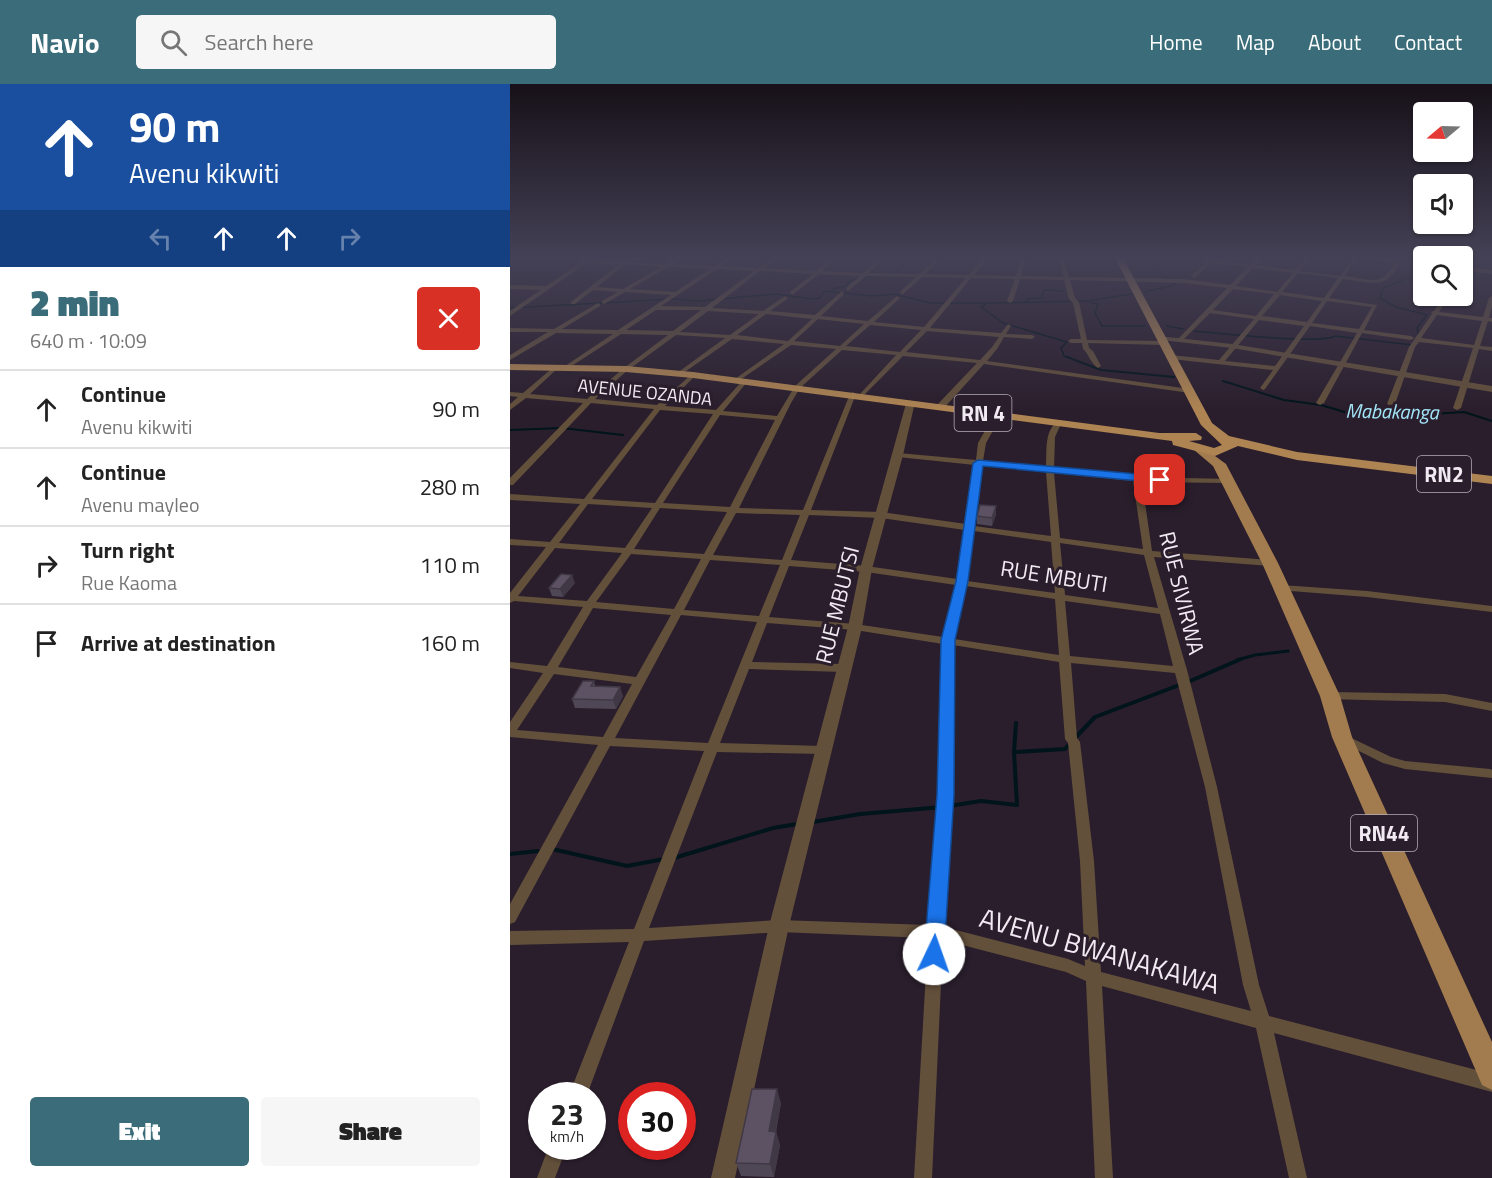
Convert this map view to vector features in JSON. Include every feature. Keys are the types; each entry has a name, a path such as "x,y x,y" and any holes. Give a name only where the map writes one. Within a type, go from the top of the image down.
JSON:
{"highway":[{"path":"1146,309 1190,392 1200,439 1223,448"},
{"name":"RN 4","path":"510,367 626,369 741,380 941,406 1057,424 1159,437 1200,439"},
{"name":"RN2","path":"1223,448 1263,449 1492,480"}],"main road":[{"name":"RN44","path":"1200,439 1223,448 1228,481 1270,563 1330,696 1342,737 1492,1075"}],"street":[{"path":"510,358 591,309"},
{"path":"510,408 524,394 561,367 654,309"},
{"path":"510,483 589,401 626,369 708,309"},
{"path":"725,309 1001,336 1032,337"},
{"path":"679,374 772,309"},
{"path":"822,750 606,743 510,732 590,604 628,551 741,380 826,309"},
{"path":"510,918 733,510 778,418 797,387 884,309"},
{"path":"583,1082 711,748 806,511 857,395 901,354 942,309"},
{"path":"1078,309 1086,349 1099,372"},
{"path":"1222,360 1264,309"},
{"path":"1263,388 1319,309"},
{"path":"1320,403 1373,309"},
{"path":"1391,404 1412,347 1419,340 1436,309"},
{"path":"1457,408 1487,309"},
{"path":"1181,339 1208,311 1308,325 1359,336 1411,338"},
{"path":"1433,313 1492,320"},
{"path":"941,406 995,348 1008,326"},
{"path":"510,330 675,333 789,342 1099,372 1190,392"},
{"path":"1071,341 1181,339 1492,389"},
{"path":"1419,340 1492,349"},
{"path":"1171,357 1222,360 1278,368"},
{"path":"511,599 658,408 693,375"},
{"name":"AVENUE OZANDA","path":"510,394 778,418"},
{"name":"RUE MBUTSI","path":"723,1178 779,926 855,627 866,569 898,455 910,402"},
{"path":"923,1178 945,807 948,640 962,581 982,443 998,415"},
{"path":"1057,424 1051,437 1050,470 1064,658 1087,861 1104,1178"},
{"path":"898,455 1137,479 1228,481"},
{"name":"RUE SIVIRWA","path":"1137,479 1148,552 1211,787 1251,985 1263,1022 1298,1178"},
{"path":"510,496 733,510 881,515 1055,541 1270,563"},
{"name":"RUE MBUTI","path":"510,542 866,569 1165,612"},
{"path":"1281,588 1367,594 1492,609"},
{"path":"511,599 855,627 1183,678"},
{"path":"510,665 639,681"},
{"path":"746,665 843,669"},
{"path":"1330,696 1445,698 1492,706"},
{"path":"1342,737 1387,760 1405,765 1490,774"},
{"name":"AVENU BWANAKAWA","path":"510,938 640,935 779,926 936,932 1068,966 1094,977 1492,1083"},
{"path":"546,1178 553,1160"}],"building":[{"path":"980,505 996,506 992,518 977,516"},
{"path":"561,574 572,575 560,589 549,588"},
{"path":"583,681 594,681 591,686 620,687 613,700 572,699"},
{"path":"752,1089 777,1089 769,1131 776,1132 770,1164 736,1163"}],"waterway":[{"name":"Mabakanga","path":"984,309 1003,323 1067,342 1061,348 1064,356 1071,358"},
{"path":"1096,309 1095,313 1102,326 1145,326"},
{"path":"1194,331 1291,339 1335,336 1413,345 1419,335 1417,328 1427,315 1404,309"},
{"path":"1167,326 1183,329"},
{"name":"Mabakanga","path":"1067,357 1101,370 1174,377"},
{"name":"Mabakanga","path":"1223,381 1284,400 1321,405 1351,414 1401,416 1464,412 1492,421"},
{"path":"510,430 562,428 623,435"},
{"path":"1237,660 1288,651"},
{"path":"1188,682 1241,659"},
{"path":"1075,738 1095,717 1182,684"},
{"path":"1014,752 1016,723"},
{"path":"1014,752 1065,749 1071,743"},
{"path":"949,806 981,801 1017,805 1014,752"},
{"path":"813,822 860,814 943,807"},
{"path":"674,858 773,828 797,824"},
{"path":"552,849 627,866 664,859"},
{"path":"510,854 538,851"}],"route":[{"path":"934,954 946,795 948,640 962,581 978,463 1160,480"}]}
